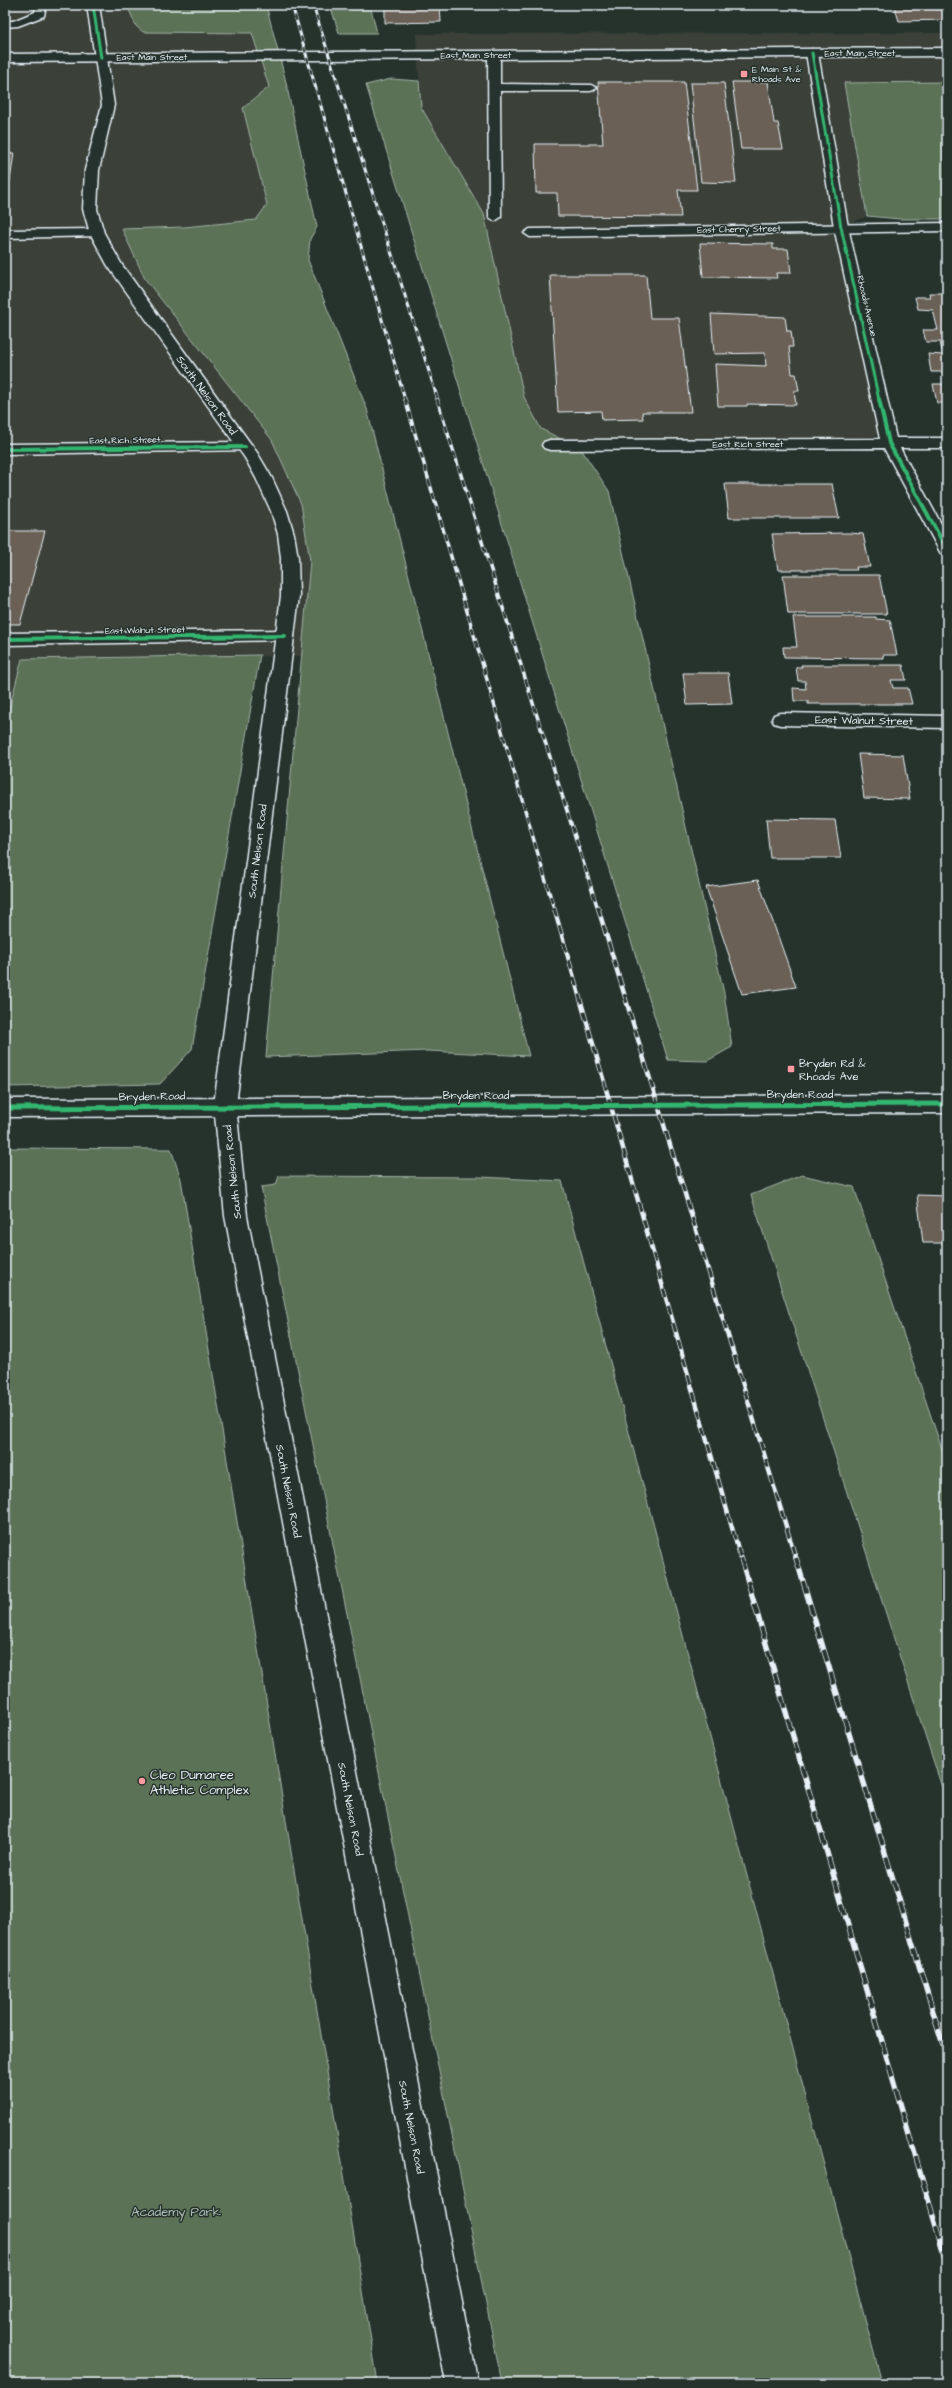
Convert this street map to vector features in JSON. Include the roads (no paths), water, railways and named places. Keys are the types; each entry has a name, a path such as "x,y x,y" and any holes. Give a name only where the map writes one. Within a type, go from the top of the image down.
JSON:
{"main road":[{"name":"South Nelson Road","path":"93,5 108,104 92,170 90,209 97,233 115,266 245,447 267,482 278,510 288,546 290,596 225,1105 236,1216 462,2383"},
{"name":"East Main Street","path":"5,58 947,52"},
{"name":"Rhoads Avenue","path":"812,53 840,227 889,443 947,550"},
{"name":"East Rich Street","path":"550,445 947,443"},
{"name":"East Rich Street","path":"5,449 245,447"},
{"name":"East Walnut Street","path":"5,639 285,636"},
{"name":"Bryden Road","path":"5,1108 225,1105 947,1104"}],"lane":[{"path":"5,24 14,24 40,14 41,5"},
{"path":"494,55 495,217"},
{"path":"495,87 591,88"},
{"name":"East Cherry Street","path":"530,233 840,227 947,227"},
{"path":"5,234 97,233"},
{"name":"East Walnut Street","path":"780,719 947,722"}],"railway":[{"path":"292,5 405,400"},
{"path":"313,5 438,400"},
{"path":"405,399 554,909"},
{"path":"437,399 598,909"},
{"path":"554,908 741,1559"},
{"path":"598,908 796,1559"},
{"path":"741,1558 947,2264"},
{"path":"796,1558 947,2058"}],"place":[{"name":"E Main St & Rhoads Ave","path":"744,74"},
{"name":"Bryden Rd & Rhoads Ave","path":"791,1069"},
{"name":"Cleo Dumaree Athletic Complex","path":"142,1781"}],"park label":[{"name":"Academy Park","path":"176,2211"}]}
